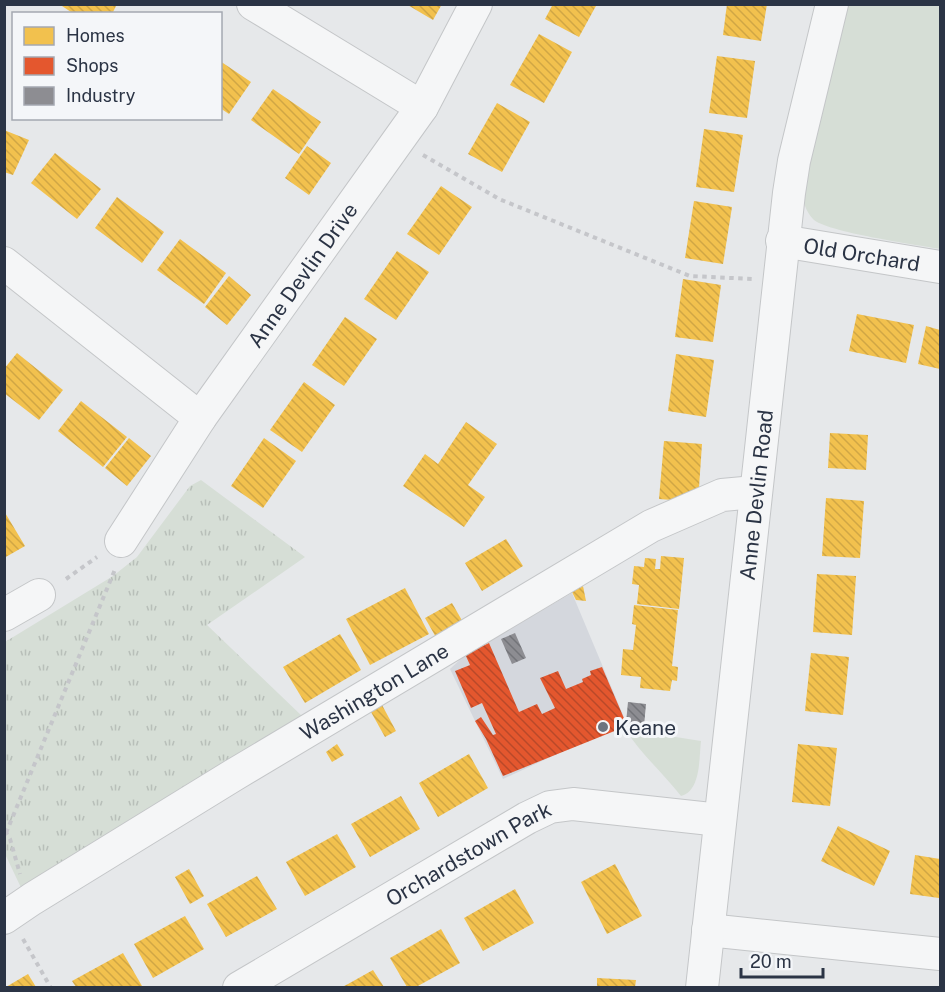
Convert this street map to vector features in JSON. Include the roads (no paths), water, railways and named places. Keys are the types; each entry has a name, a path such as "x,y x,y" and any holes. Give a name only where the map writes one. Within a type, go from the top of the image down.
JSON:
{"street":[{"path":"253,4 422,107"},
{"name":"Anne Devlin Drive","path":"114,553 200,418 422,107 476,4"},
{"name":"Anne Devlin Road","path":"702,987 782,241 794,161 832,4"},
{"name":"Old Orchard","path":"782,241 940,267"},
{"path":"4,263 200,418"},
{"name":"Washington Lane","path":"15,911 242,770 651,526 722,495 755,492"},
{"path":"4,615 39,595"},
{"name":"Orchardstown Park","path":"239,987 550,807 573,804 720,820"},
{"path":"708,930 940,954"}],"place":[{"name":"Keane","path":"603,727"}]}
